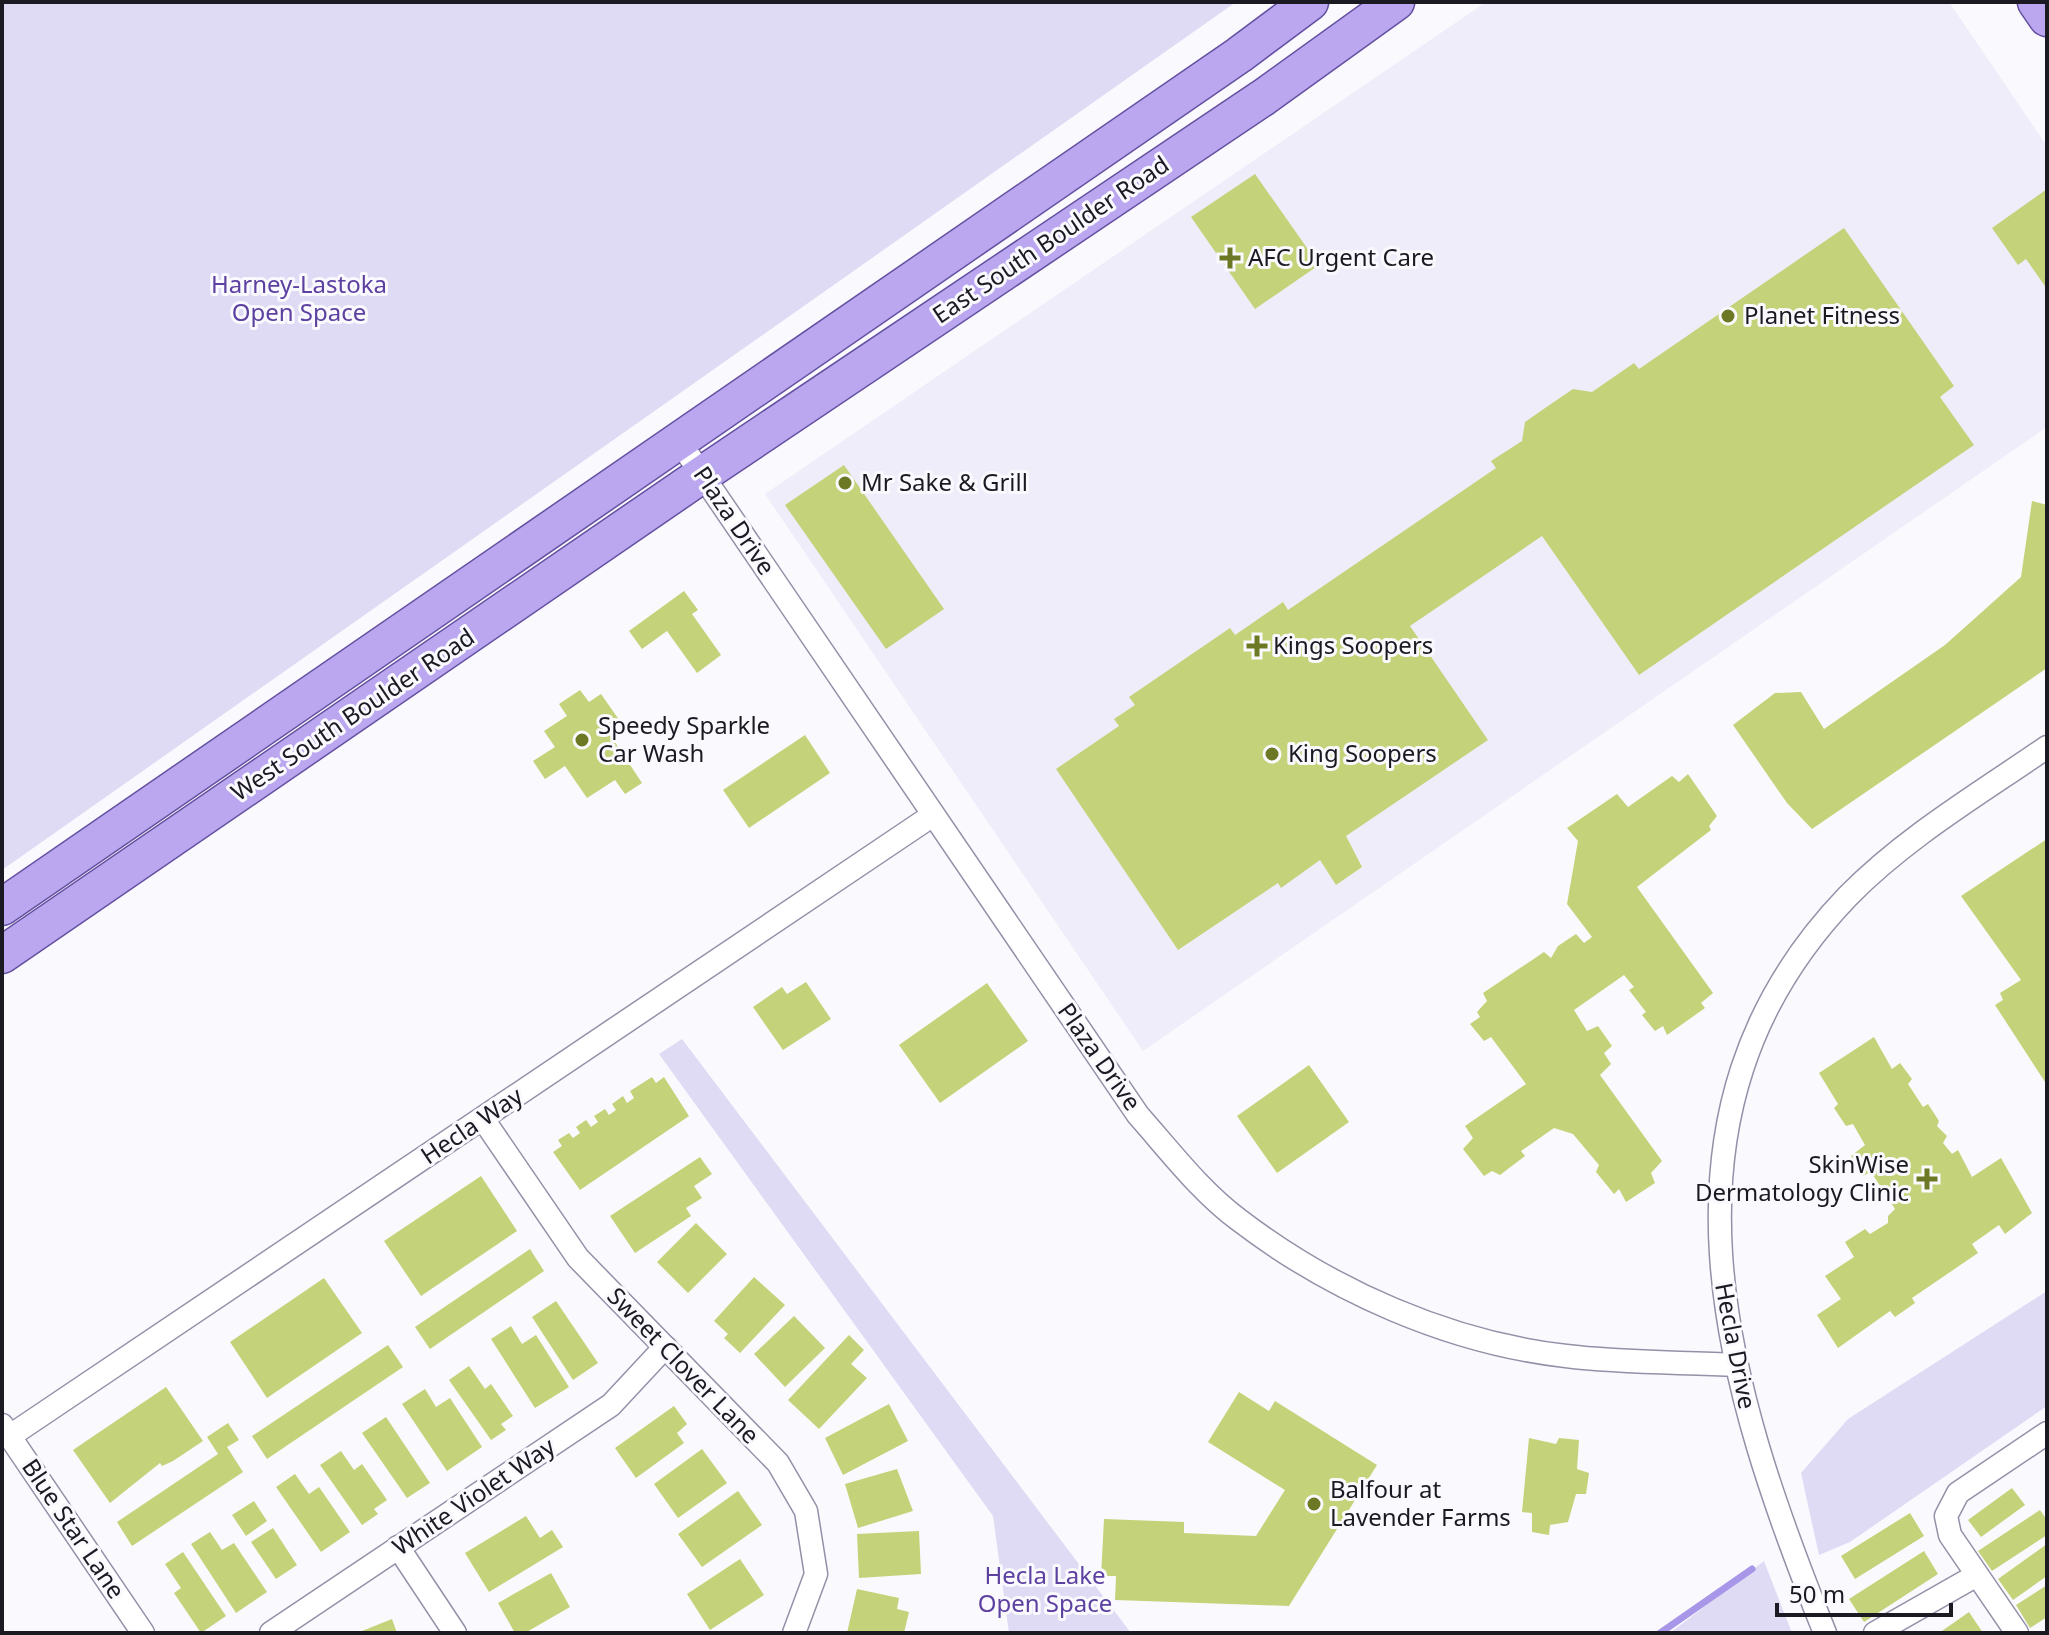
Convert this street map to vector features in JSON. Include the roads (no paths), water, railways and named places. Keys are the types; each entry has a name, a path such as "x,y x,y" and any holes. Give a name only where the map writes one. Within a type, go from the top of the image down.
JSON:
{"main road":[{"name":"East South Boulder Road","path":"679,441 1239,55 1310,2"},
{"name":"East South Boulder Road","path":"703,474 1237,115 1396,2"},
{"path":"2036,2 2047,18"},
{"name":"West South Boulder Road","path":"2,907 679,441"},
{"name":"West South Boulder Road","path":"2,955 703,474"}],"street":[{"name":"Plaza Drive","path":"679,441 1138,1115 1192,1178 1238,1220 1315,1270 1369,1297 1483,1341 1567,1356 1736,1365"},
{"name":"Hecla Drive","path":"1825,1633 1761,1464 1736,1365 1721,1285 1724,1137 1742,1060 1773,993 1847,897 1897,850 2047,747"},
{"name":"Hecla Way","path":"6,1430 483,1119 933,815"},
{"name":"Sweet Clover Lane","path":"483,1119 578,1258 778,1463 806,1511 816,1574 794,1633"},
{"name":"White Violet Way","path":"271,1633 611,1405 665,1347"},
{"name":"Blue Star Lane","path":"6,1430 143,1633"},
{"path":"2017,1633 1946,1526 1949,1504 1958,1493 2047,1433"},
{"path":"398,1547 455,1633"},
{"path":"1875,1633 1977,1575"}],"waterway":[{"path":"1660,1633 1752,1569"}],"place":[{"name":"AFC Urgent Care","path":"1230,258"},
{"name":"Planet Fitness","path":"1728,316"},
{"name":"Mr Sake & Grill","path":"845,483"},
{"name":"Kings Soopers","path":"1257,646"},
{"name":"Speedy Sparkle Car Wash","path":"582,740"},
{"name":"King Soopers","path":"1272,754"},
{"name":"SkinWise Dermatology Clinic","path":"1927,1179"},
{"name":"Balfour at Lavender Farms","path":"1314,1504"}],"park label":[{"name":"Harney-Lastoka Open Space","path":"299,299"},
{"name":"Hecla Lake Open Space","path":"1045,1590"}]}
